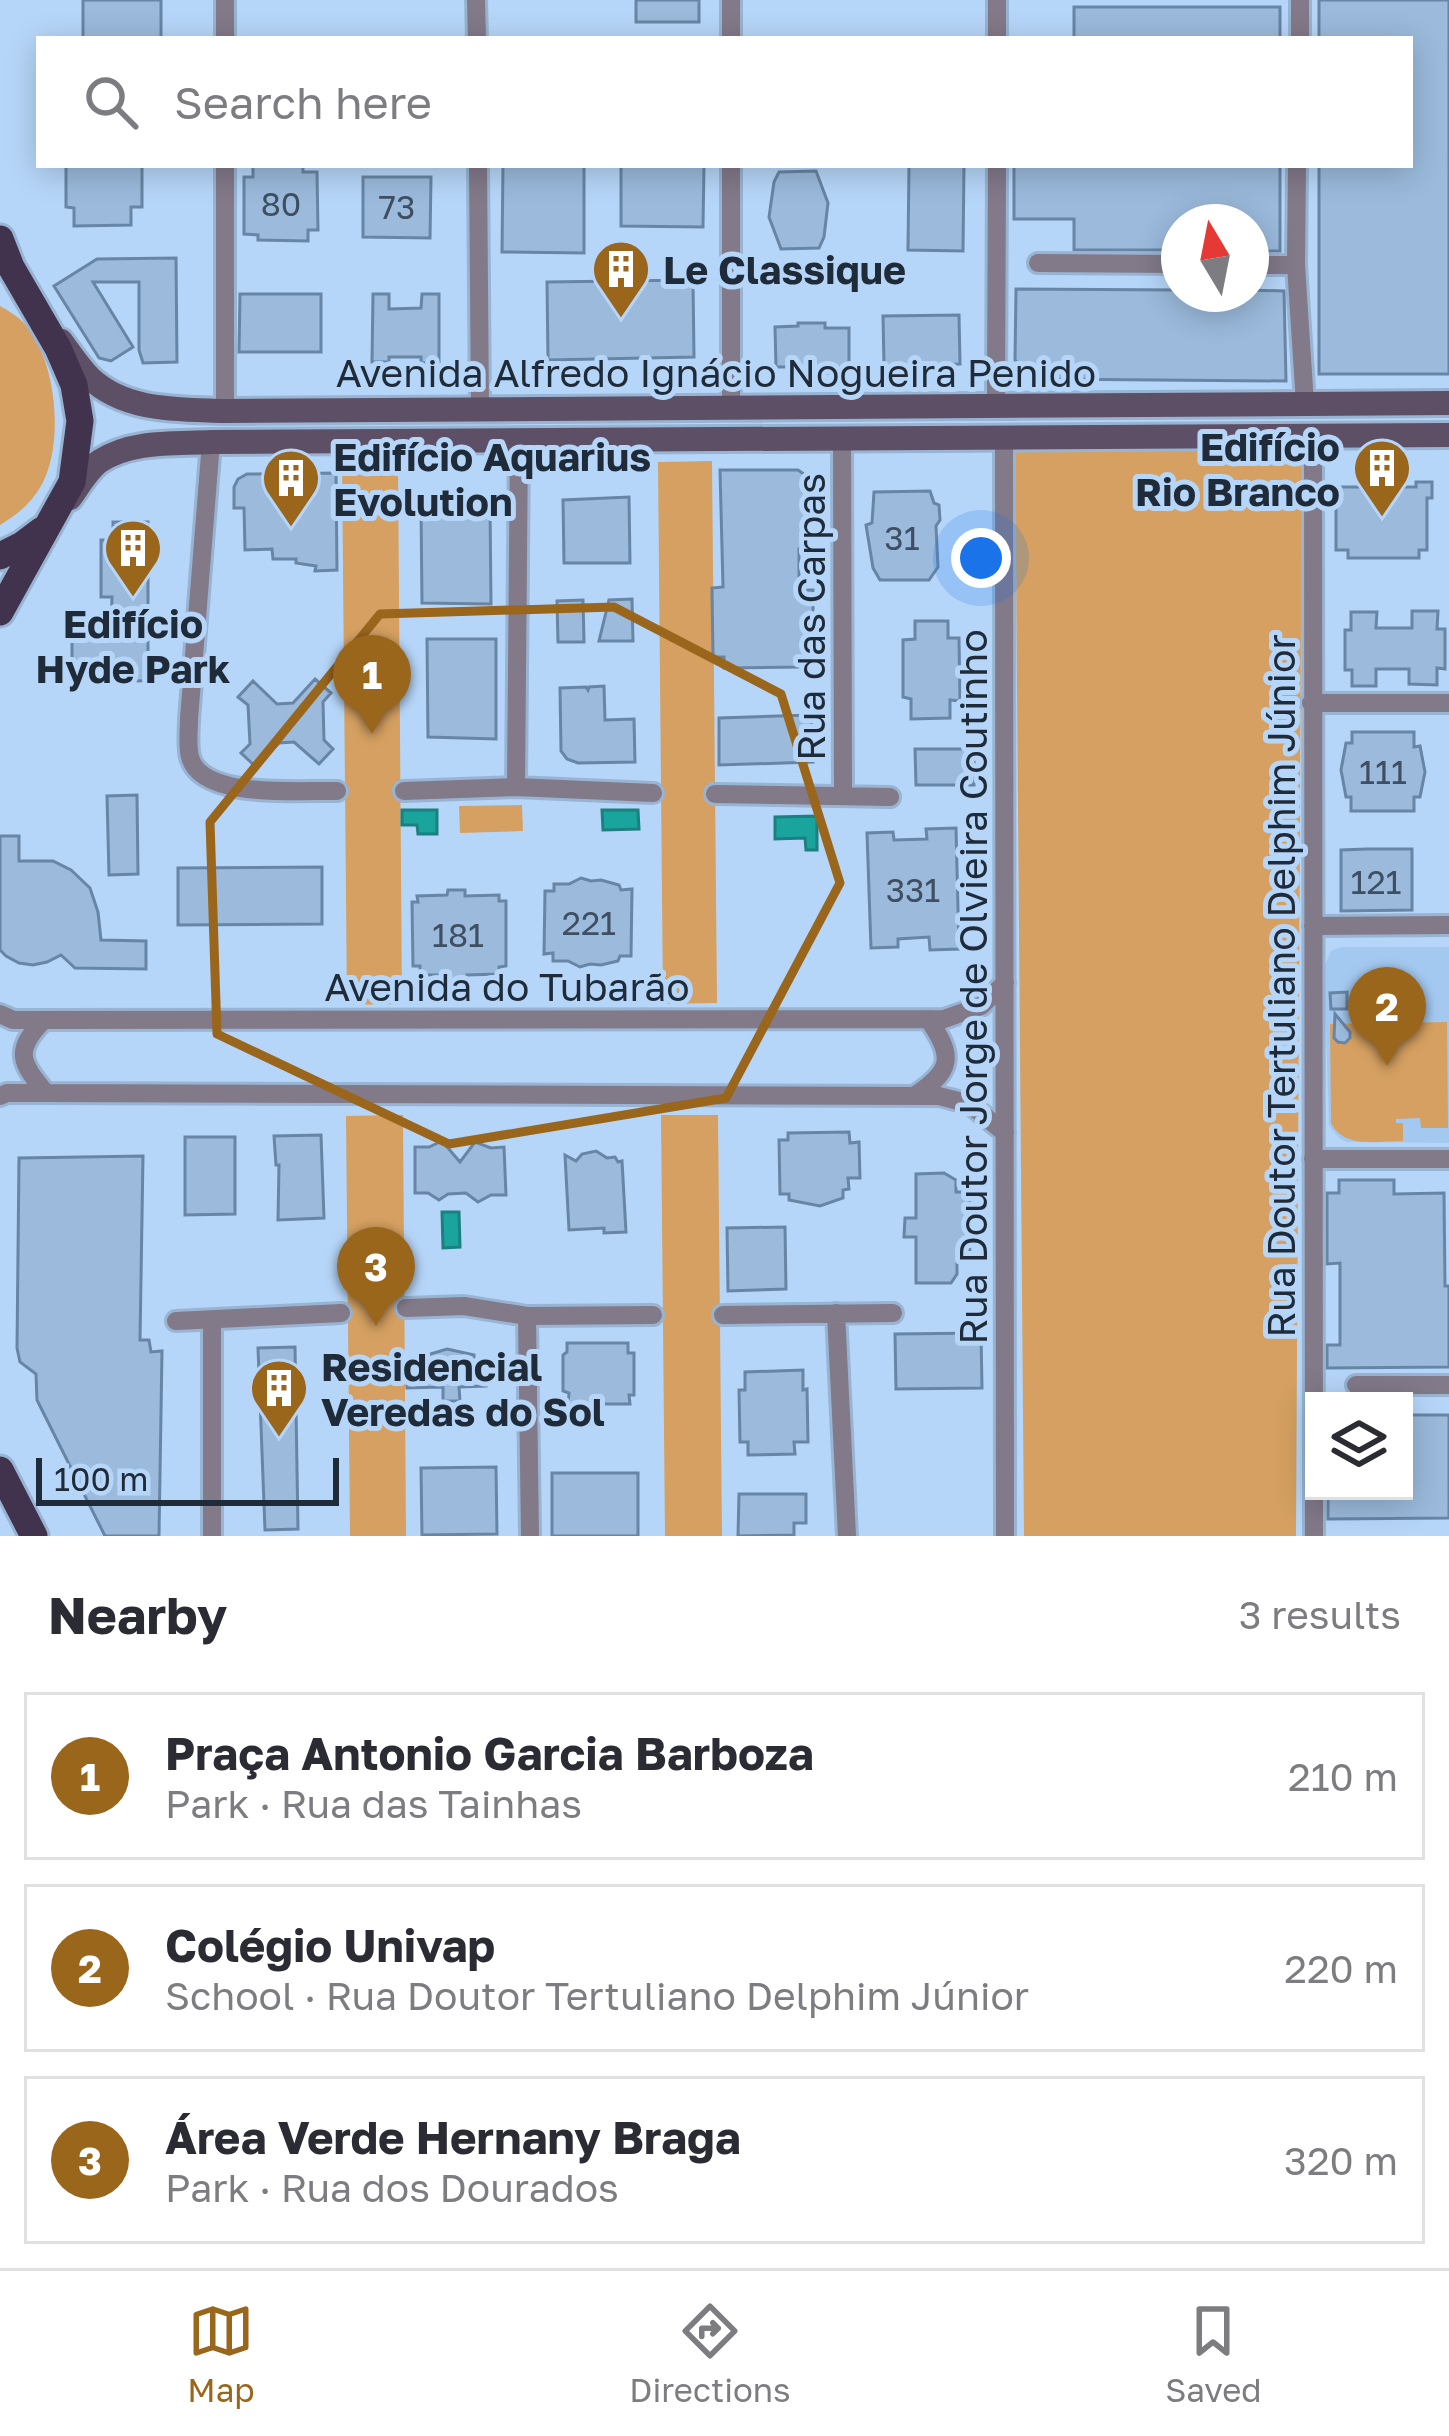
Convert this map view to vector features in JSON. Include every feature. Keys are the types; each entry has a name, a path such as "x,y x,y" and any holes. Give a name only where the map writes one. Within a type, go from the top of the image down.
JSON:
{"main road":[{"path":"0,239 58,348 74,385 80,421 72,482 0,612"},
{"path":"0,288 29,300"},
{"path":"0,556 51,524"},
{"path":"0,1471 34,1536"}],"street":[{"path":"225,36 226,0"},
{"path":"476,0 476,36"},
{"path":"731,0 731,36"},
{"path":"997,0 997,36"},
{"path":"1300,0 1300,36"},
{"path":"225,168 225,411"},
{"path":"472,440 480,409 478,168"},
{"path":"731,168 731,408"},
{"path":"996,406 997,168"},
{"path":"1298,168 1296,265 1305,404"},
{"path":"1038,263 1161,264"},
{"path":"1269,265 1296,265"},
{"name":"Avenida Alfredo Ignácio Nogueira Penido","path":"29,300 87,375 101,387 148,407 281,411 1449,403"},
{"path":"1406,434 1420,420 1408,402"},
{"path":"280,442 281,411"},
{"path":"1449,415 1449,431"},
{"name":"Avenida Alfredo Ignácio Nogueira Penido","path":"51,524 97,462 145,446 1449,431"},
{"name":"Rua Doutor Tertuliano Delphim Júnior","path":"1313,435 1314,1536"},
{"name":"Rua Doutor Jorge de Olvieira Coutinho","path":"1004,437 1005,1536"},
{"name":"Rua das Carpas","path":"842,438 843,796"},
{"path":"516,787 519,441"},
{"path":"212,442 189,719 190,758 203,776 228,788 337,791"},
{"path":"1311,703 1449,703"},
{"path":"404,791 516,787 653,793"},
{"path":"715,794 890,797"},
{"path":"1313,926 1449,926"},
{"name":"Avenida do Tubarão","path":"0,1014 14,1020 944,1019 981,1006 1005,983"},
{"path":"914,1096 937,1081 946,1068 946,1049 928,1019"},
{"path":"44,1020 26,1038 23,1054 26,1069 46,1093"},
{"path":"0,1096 939,1096 970,1104 1005,1133"},
{"path":"1313,1159 1449,1160"},
{"path":"406,1308 464,1306 527,1316 653,1315"},
{"path":"836,1312 847,1536"},
{"path":"176,1321 340,1313"},
{"path":"722,1315 893,1313"},
{"path":"527,1316 530,1536"},
{"path":"212,1320 212,1536"},
{"path":"1356,1385 1449,1385"}],"highlighted area":[{"path":"614,607 781,694 840,883 726,1098 449,1144 217,1034 210,822 380,614"}],"shaded area":[{"path":"0,306 23,322 44,357 55,425 49,468 41,486 0,525"},
{"path":"1015,445 1302,445 1296,1536 1024,1536"},
{"path":"712,461 717,1003 663,1004 658,462"},
{"path":"342,463 398,463 402,1004 347,1005"},
{"path":"522,805 523,831 460,833 459,806"},
{"path":"402,810 437,810 437,834 418,834 417,825 402,825"},
{"path":"602,810 638,810 639,829 603,830"},
{"path":"817,816 817,850 806,850 805,838 775,839 775,817"},
{"path":"1342,947 1449,947 1449,1143 1347,1142 1329,1126 1324,967 1331,951"},
{"path":"1447,1022 1448,1128 1421,1128 1420,1118 1396,1119 1403,1123 1403,1141 1372,1142 1353,1140 1337,1131 1331,1123 1330,1024"},
{"path":"403,1115 406,1536 350,1536 346,1116"},
{"path":"661,1115 718,1115 722,1536 665,1536"},
{"path":"442,1212 459,1212 460,1247 443,1248"}],"building":[{"path":"83,0 161,0 161,36 83,36"},
{"path":"636,0 699,0 699,22 636,22"},
{"path":"1319,0 1449,0 1449,374 1319,374 1319,168 1413,168 1413,36 1319,36"},
{"path":"1074,7 1280,7 1280,36 1074,36"},
{"path":"66,168 142,168 142,207 131,207 131,225 74,226 74,208 66,207"},
{"path":"253,168 317,172 318,230 308,230 308,241 258,240 258,235 244,234 244,177 253,177"},
{"path":"503,168 584,168 584,253 502,252"},
{"path":"621,168 704,168 703,227 621,226"},
{"path":"909,168 964,168 963,251 908,250"},
{"path":"1014,168 1280,168 1280,251 1269,251 1269,204 1161,204 1161,250 1074,250 1074,219 1014,219"},
{"path":"816,171 828,203 824,237 819,248 781,249 769,217 774,182 779,172"},
{"path":"363,177 431,177 430,238 363,237"},
{"path":"176,258 177,362 143,363 139,282 93,282 133,347 111,361 99,358 54,286 97,259"},
{"name":"Le Classique","path":"693,280 694,357 548,360 547,282"},
{"path":"1016,289 1161,290 1161,312 1269,312 1269,291 1284,291 1286,381 1044,379 1031,376 1015,360"},
{"path":"240,294 321,294 321,352 239,352"},
{"path":"373,294 389,294 389,309 421,308 422,294 439,294 439,362 389,357 389,362 372,362"},
{"path":"959,315 960,364 884,366 883,316"},
{"path":"798,323 849,328 849,367 833,367 833,373 794,373 793,367 776,367 775,327"},
{"path":"720,470 798,470 808,477 808,549 799,549 799,590 813,590 813,657 801,657 801,667 724,668 724,657 713,657 712,588 723,587"},
{"name":"Edifício Aquarius Evolution","path":"336,473 337,570 315,571 316,566 296,563 296,559 273,559 272,549 245,550 244,508 234,508 238,479 247,474"},
{"name":"Edifício Rio Branco","path":"1416,482 1432,482 1432,498 1427,498 1427,550 1419,550 1419,558 1348,558 1348,550 1336,550 1336,487 1416,487"},
{"path":"930,491 939,505 938,567 929,580 880,580 873,568 866,525 872,523 874,492"},
{"path":"629,497 630,563 564,563 563,500"},
{"path":"490,505 491,604 422,603 421,506"},
{"name":"Edifício Hyde Park","path":"113,522 148,522 148,681 72,680 72,635 111,636 112,597 101,597 101,540 113,540"},
{"path":"632,599 633,641 599,641 609,600"},
{"path":"583,600 584,642 558,642 557,601"},
{"path":"1412,611 1438,611 1437,629 1445,629 1445,669 1437,668 1437,685 1409,684 1409,669 1376,669 1376,686 1352,686 1352,670 1345,670 1345,630 1351,630 1351,612 1377,612 1376,628 1412,628"},
{"path":"915,621 948,621 948,638 959,638 960,701 950,700 950,718 911,719 911,699 903,697 903,640 915,639"},
{"path":"427,639 496,639 496,739 428,737"},
{"path":"315,679 331,693 323,702 324,740 333,749 319,764 294,742 279,743 256,767 241,753 250,744 248,705 238,697 253,681 277,704 293,703"},
{"path":"604,686 605,720 634,719 635,762 578,763 561,751 560,688"},
{"path":"811,715 813,762 719,765 719,718"},
{"path":"1352,732 1414,732 1414,747 1420,746 1425,772 1420,797 1414,797 1414,811 1351,811 1341,770"},
{"path":"915,749 974,749 974,785 916,785"},
{"path":"137,795 138,874 109,875 107,796"},
{"path":"956,828 959,949 930,950 929,937 898,939 898,947 871,948 867,833 893,832 894,840 927,839 926,829"},
{"path":"0,836 19,836 19,861 53,861 71,870 90,888 101,940 146,941 146,969 75,968 61,955 33,965 6,956 0,950"},
{"path":"1412,849 1412,910 1341,911 1341,850"},
{"path":"322,867 322,924 178,925 178,868"},
{"path":"581,878 632,889 631,956 580,967 553,961 553,953 544,954 545,891"},
{"path":"448,890 465,890 465,896 499,895 499,901 506,901 506,966 499,967 499,974 467,975 467,981 449,982 448,975 420,975 420,966 413,966 412,902 418,902 417,896 447,895"},
{"path":"1347,992 1347,1009 1331,1009 1330,993"},
{"path":"1335,1014 1350,1032 1345,1043 1334,1038"},
{"path":"849,1132 850,1143 859,1142 860,1178 848,1178 849,1189 843,1190 843,1198 820,1206 780,1194 779,1140 788,1140 788,1133"},
{"path":"321,1135 324,1218 278,1220 279,1165 274,1136"},
{"path":"185,1137 235,1137 235,1214 185,1215"},
{"path":"442,1141 460,1162 475,1142 504,1147 506,1195 491,1195 478,1202 466,1193 439,1200 428,1193 415,1193 415,1147"},
{"path":"596,1151 622,1161 626,1232 569,1230 565,1155 576,1161"},
{"path":"143,1156 140,1340 149,1340 151,1352 162,1351 159,1536 105,1536 37,1400 36,1374 20,1362 19,1158"},
{"path":"944,1173 956,1180 956,1192 965,1192 970,1201 970,1216 963,1227 970,1252 966,1262 957,1262 951,1283 916,1283 916,1237 904,1237 905,1218 916,1218 916,1174"},
{"path":"1339,1180 1394,1180 1394,1194 1444,1193 1449,1367 1327,1368 1327,1345 1340,1345 1340,1263 1327,1264 1327,1193 1339,1193"},
{"path":"785,1227 786,1289 728,1291 727,1228"},
{"path":"981,1333 982,1388 896,1389 895,1334"},
{"path":"567,1343 628,1343 628,1353 634,1353 630,1404 568,1404 569,1393 563,1391"},
{"name":"Residencial Veredas do Sol","path":"295,1347 298,1529 265,1530 258,1348"},
{"path":"447,1349 474,1355 474,1362 486,1362 486,1386 459,1387 460,1401 443,1401 443,1387 407,1388 407,1364 420,1364 420,1357"},
{"path":"803,1370 808,1442 794,1442 795,1454 748,1455 748,1442 740,1442 739,1390 745,1390 745,1372"},
{"path":"1413,1415 1449,1415 1449,1518 1328,1519 1328,1500 1413,1500"},
{"path":"496,1467 497,1534 422,1535 421,1468"},
{"path":"552,1473 638,1473 638,1536 552,1536"},
{"path":"739,1494 806,1494 806,1523 794,1523 794,1535 738,1536"}],"place":[{"name":"Le Classique","path":"621,320"},
{"name":"Edifício Rio Branco","path":"1382,519"},
{"name":"Edifício Aquarius Evolution","path":"291,529"},
{"name":"Edifício Hyde Park","path":"133,599"},
{"name":"Praça Antonio Garcia Barboza","path":"372,734"},
{"name":"Colégio Univap","path":"1387,1066"},
{"name":"Área Verde Hernany Braga","path":"376,1326"},
{"name":"Residencial Veredas do Sol","path":"279,1439"}]}
